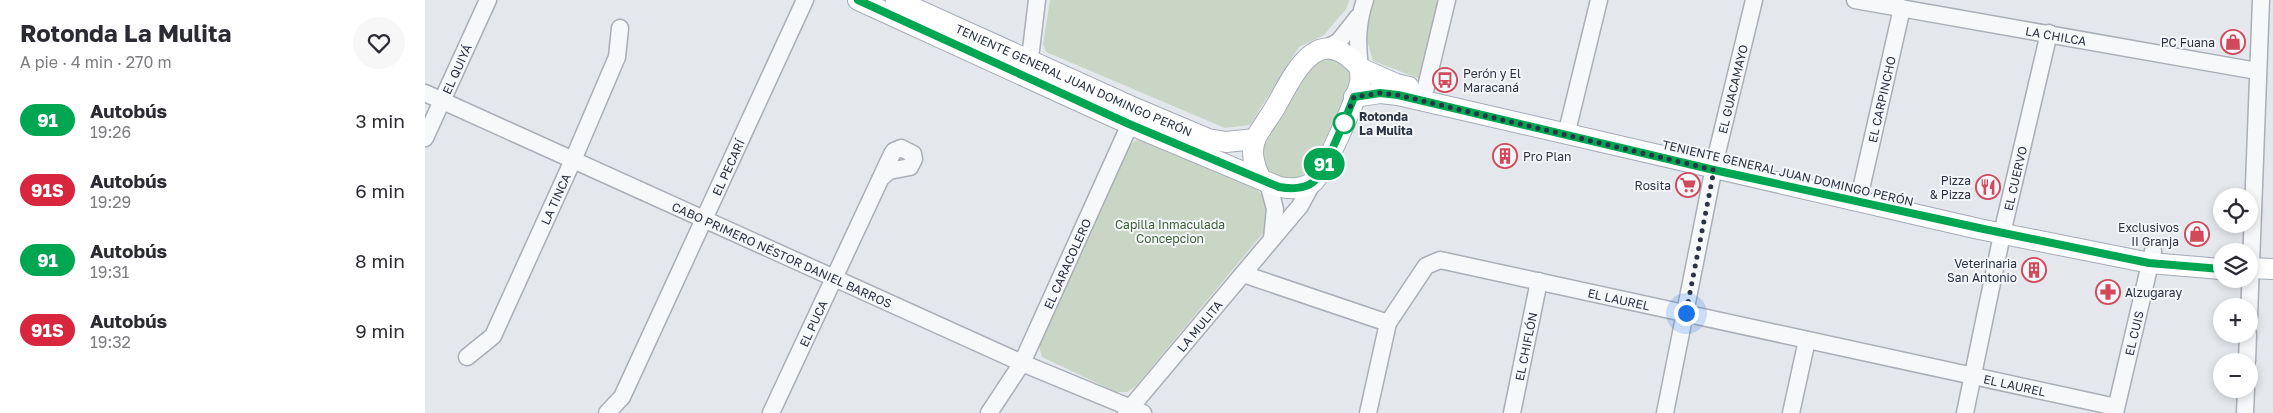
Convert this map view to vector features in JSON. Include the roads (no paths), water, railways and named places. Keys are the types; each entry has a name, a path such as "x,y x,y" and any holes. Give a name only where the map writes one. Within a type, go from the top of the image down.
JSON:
{"main road":[{"name":"TENIENTE GENERAL JUAN DOMINGO PERÓN","path":"896,0 1025,68"},
{"name":"TENIENTE GENERAL JUAN DOMINGO PERÓN","path":"864,1 1025,68 1133,116 1265,181 1289,189 1313,182"},
{"name":"TENIENTE GENERAL JUAN DOMINGO PERÓN","path":"1324,50 1346,54 1360,68 1396,84 1569,123 1715,163 1861,189 2004,227"},
{"path":"1265,181 1254,163 1255,139 1299,64 1312,53 1324,50"},
{"path":"1313,182 1321,171 1354,97 1360,82 1360,68"},
{"name":"TENIENTE GENERAL JUAN DOMINGO PERÓN","path":"1354,97 1380,93 1398,95 2004,227 2213,268"},
{"name":"TENIENTE GENERAL JUAN DOMINGO PERÓN","path":"1133,116 1209,139 1227,142 1255,139"},
{"name":"TENIENTE GENERAL JUAN DOMINGO PERÓN","path":"2151,257 2213,261"},
{"path":"2258,268 2273,269"}],"street":[{"name":"EL QUIYÁ","path":"425,138 488,0"},
{"name":"EL PECARÍ","path":"607,413 622,397 805,0"},
{"path":"1025,68 1031,50 1037,0"},
{"path":"1425,91 1447,0"},
{"path":"1569,123 1599,0"},
{"name":"EL GUACAMAYO","path":"1665,413 1715,163 1754,0"},
{"name":"LA CHILCA","path":"1855,0 2257,71"},
{"path":"2250,243 2261,0"},
{"path":"1324,50 1339,41 1362,7"},
{"path":"1360,68 1357,34 1362,7"},
{"name":"EL CARPINCHO","path":"1861,189 1902,8"},
{"name":"LA TINCA","path":"467,357 493,336 573,160 617,57 620,28"},
{"name":"EL CUERVO","path":"1965,413 2004,227 2049,33"},
{"name":"CABO PRIMERO NÉSTOR DANIEL BARROS","path":"425,93 1022,363 1133,411"},
{"name":"EL CARACOLERO","path":"989,413 1022,363 1133,116"},
{"name":"EL PUCA","path":"771,413 880,179"},
{"path":"1265,181 1275,202 1275,224 1272,239"},
{"name":"LA MULITA","path":"1133,411 1300,206 1313,182"},
{"name":"EL CUIS","path":"2115,410 2151,257"},
{"name":"EL LAUREL","path":"1388,323 1421,271 1431,262 1440,260 1539,280 2115,410"},
{"path":"1243,274 1388,323 1368,413"},
{"name":"EL CHIFLÓN","path":"1512,413 1539,280"},
{"path":"1791,413 1807,340"},
{"path":"2245,413 2246,398"}],"place":[{"name":"PC Fuana","path":"2233,42"},
{"name":"Perón y El Maracaná","path":"1445,80"},
{"name":"Rotonda La Mulita","path":"1344,123"},
{"name":"Pro Plan","path":"1505,156"},
{"name":"Rosita","path":"1688,185"},
{"name":"Pizza & Pizza","path":"1988,187"},
{"name":"Exclusivos II Granja","path":"2197,234"},
{"name":"Veterinaria San Antonio","path":"2034,270"},
{"name":"Alzugaray","path":"2108,292"}],"park label":[{"name":"Capilla Inmaculada Concepcion","path":"1170,231"}]}
